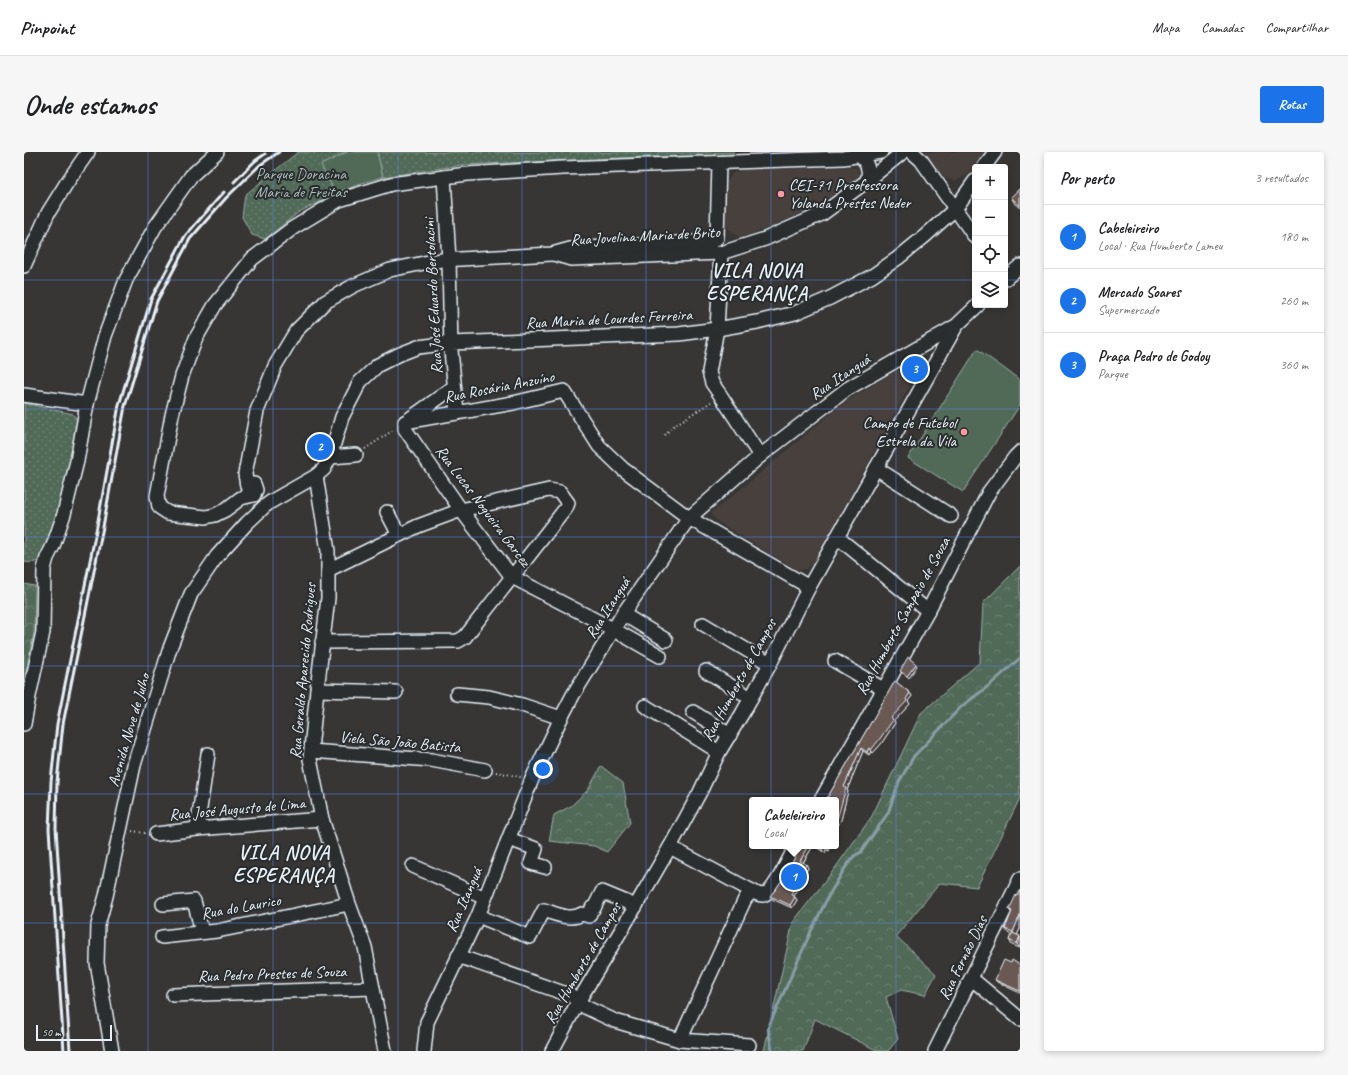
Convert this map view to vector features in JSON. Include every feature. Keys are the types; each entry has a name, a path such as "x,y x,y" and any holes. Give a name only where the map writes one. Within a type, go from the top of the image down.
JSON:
{"street":[{"path":"24,266 48,213 88,152"},
{"path":"24,724 28,696 43,632 44,570 47,558 53,546 64,514 78,461 87,404 105,336 126,280 155,227 191,176 217,152"},
{"name":"Rua Jovelina Maria de Brito","path":"552,254 571,259 721,253 765,239 822,214 888,158 903,152"},
{"path":"912,152 921,160 974,236"},
{"path":"986,164 995,152"},
{"path":"251,484 241,498 225,510 215,515 206,517 168,514 159,507 157,496 164,456 182,376 196,338 215,305 252,259 293,228 339,200 391,184 444,177 563,168 843,158 877,153"},
{"path":"868,175 877,153"},
{"path":"860,156 866,162 868,175"},
{"name":"Rua Jovelina Maria de Brito","path":"251,484 247,460 257,411 272,372 296,331 325,302 353,286 390,270 424,263 449,260 552,254 570,249 715,240 717,238 719,163"},
{"name":"Rua José Eduardo Bertolacini","path":"444,177 449,260 451,343 457,413"},
{"name":"Rua Maria de Lourdes Ferreira","path":"316,476 324,469 330,458 342,417 360,382 378,364 400,354 418,347 451,343 679,334 757,322 795,313 830,298 872,276 898,258 955,210 972,185"},
{"path":"721,253 717,329 709,372 712,383 760,456"},
{"path":"1008,276 1020,266"},
{"name":"Rua Itanguá","path":"424,1051 427,1022 478,916 532,779 560,718 613,629 689,518 760,456 847,389 956,326 975,308"},
{"name":"Rua Humberto de Campos","path":"552,1051 578,1002 670,847 700,792 719,752 770,664 809,588 956,326"},
{"path":"913,351 922,352 929,358 931,372"},
{"name":"Rua Rosária Anzuíno","path":"405,422 454,387"},
{"name":"Rua Rosária Anzuíno","path":"405,422 513,403 564,391 599,446 623,469 689,518"},
{"path":"24,394 87,404"},
{"name":"Rua Lucas Nogueira Garcez","path":"405,422 405,429 461,510 512,577 613,629 660,656"},
{"name":"Rua Humberto Sampaio de Souza","path":"823,797 928,611 989,492 1020,452"},
{"path":"330,458 356,455"},
{"path":"876,468 951,516"},
{"name":"Avenida Nove de Julho","path":"112,1051 97,963 98,925 134,765 170,648 191,594 217,556 247,523 269,503 316,476"},
{"name":"Rua Geraldo Aparecido Rodrigues","path":"316,476 328,551 328,598 317,690 311,765 322,819 349,904 365,947 385,1051"},
{"path":"231,505 242,487 251,484"},
{"path":"251,484 269,503"},
{"path":"322,642 462,639 566,508 568,503 560,492 549,490 461,510 418,526 328,570"},
{"path":"387,512 399,535"},
{"path":"689,518 809,588"},
{"path":"837,537 928,611"},
{"path":"623,614 666,640"},
{"path":"703,624 770,664"},
{"path":"835,661 883,689"},
{"path":"706,671 751,698"},
{"path":"317,690 396,692"},
{"path":"457,694 489,697 522,705 560,718"},
{"path":"645,706 719,752"},
{"path":"693,712 730,735"},
{"name":"Viela São João Batista","path":"311,751 431,760 485,770"},
{"path":"196,829 208,754"},
{"name":"Rua José Augusto de Lima","path":"156,834 196,829 322,819"},
{"path":"508,839 536,849 530,863 544,867"},
{"path":"670,847 762,895 773,889 794,849"},
{"path":"413,866 485,898"},
{"name":"Rua Fernão Dias","path":"935,1051 1020,880"},
{"path":"680,1040 745,898 752,891"},
{"path":"478,916 530,938 544,910 569,918 576,918 582,914 589,916 602,892 636,906"},
{"path":"163,904 194,901 202,932"},
{"name":"Rua do Laurico","path":"162,937 217,931 349,904"},
{"path":"458,956 572,996 584,1008 614,1021 680,1040 749,1045"},
{"path":"972,979 1020,1019"},
{"name":"Rua Pedro Prestes de Souza","path":"173,994 373,988"}],"path":[{"path":"665,434 672,427 721,396"},
{"path":"356,455 405,422"},
{"path":"485,770 532,779"}],"shaded area":[{"path":"925,152 987,152 977,164 972,164 972,170 969,174 955,181 944,178"},
{"name":"CEI-71 Preofessora Yolanda Prestes Neder","path":"843,167 857,168 859,177 819,205 748,236 738,236 726,227 727,182 733,173 742,170"},
{"path":"907,365 916,374 815,561 807,569 797,570 718,522 712,516 712,512 847,400"}],"green space":[{"name":"Parque Doracina Maria de Freitas","path":"298,152 347,152 322,165 336,194 299,212 265,239 252,235 242,217 245,195"},
{"path":"347,152 377,152 383,177 362,183 336,194 321,165"},
{"path":"377,152 734,152 731,156 647,157 462,165 383,177"},
{"name":"Campo de Futebol Estrela da Vila","path":"977,349 1020,380 1020,405 963,492 908,458"},
{"path":"24,403 73,414 77,420 77,429 69,469 47,550 38,561 32,563 24,562"},
{"path":"1020,566 1020,798 977,887 940,883 896,936 936,974 925,995 901,990 886,997 898,1039 888,1051 878,1051 815,1019 803,1051 764,1051 793,922 833,871 872,816 921,713 980,662 983,603"},
{"path":"24,584 35,586 34,633 24,682"},
{"path":"601,766 623,783 630,823 607,852 594,846 549,841 554,815 571,806 588,790"}],"building":[{"path":"1020,188 1020,206 1011,197"},
{"path":"908,657 916,664 907,676 900,671"},
{"path":"895,681 910,693 906,699 907,701 891,718 893,720 871,750 869,748 867,752 861,748 844,787 846,788 839,812 839,797 828,797"},
{"path":"799,849 807,849 800,861 806,864 791,894 795,897 790,905 770,896 786,874"},
{"path":"1020,890 1020,915 1013,932 1005,929 1012,911 1009,910"},
{"path":"1012,933 1020,936 1017,944 1009,940"},
{"path":"1004,960 1011,963 1012,960 1020,965 1020,991 995,980"}],"waterway":[{"path":"772,1051 768,1028 812,929 829,895 845,868 854,856 861,852 888,813 899,782 914,756 961,707 991,684 1020,658"}],"railway":[{"path":"70,1051 56,828 57,782 63,724 103,527 125,406 157,301 190,239 226,198 260,165 279,152"},
{"path":"234,182 255,161 265,154"},
{"path":"64,1051 49,829 51,782 57,724 97,526 119,405 151,299 185,236 224,192"}],"place":[{"name":"CEI-71 Preofessora Yolanda Prestes Neder","path":"781,194"},
{"name":"Praça Pedro de Godoy","path":"915,369"},
{"name":"Campo de Futebol Estrela da Vila","path":"964,432"},
{"name":"Mercado Soares","path":"320,447"},
{"name":"Cabeleireiro","path":"794,877"}],"district":[{"name":"VILA NOVA ESPERANÇA","path":"757,282"},
{"name":"VILA NOVA ESPERANÇA","path":"284,864"}]}
